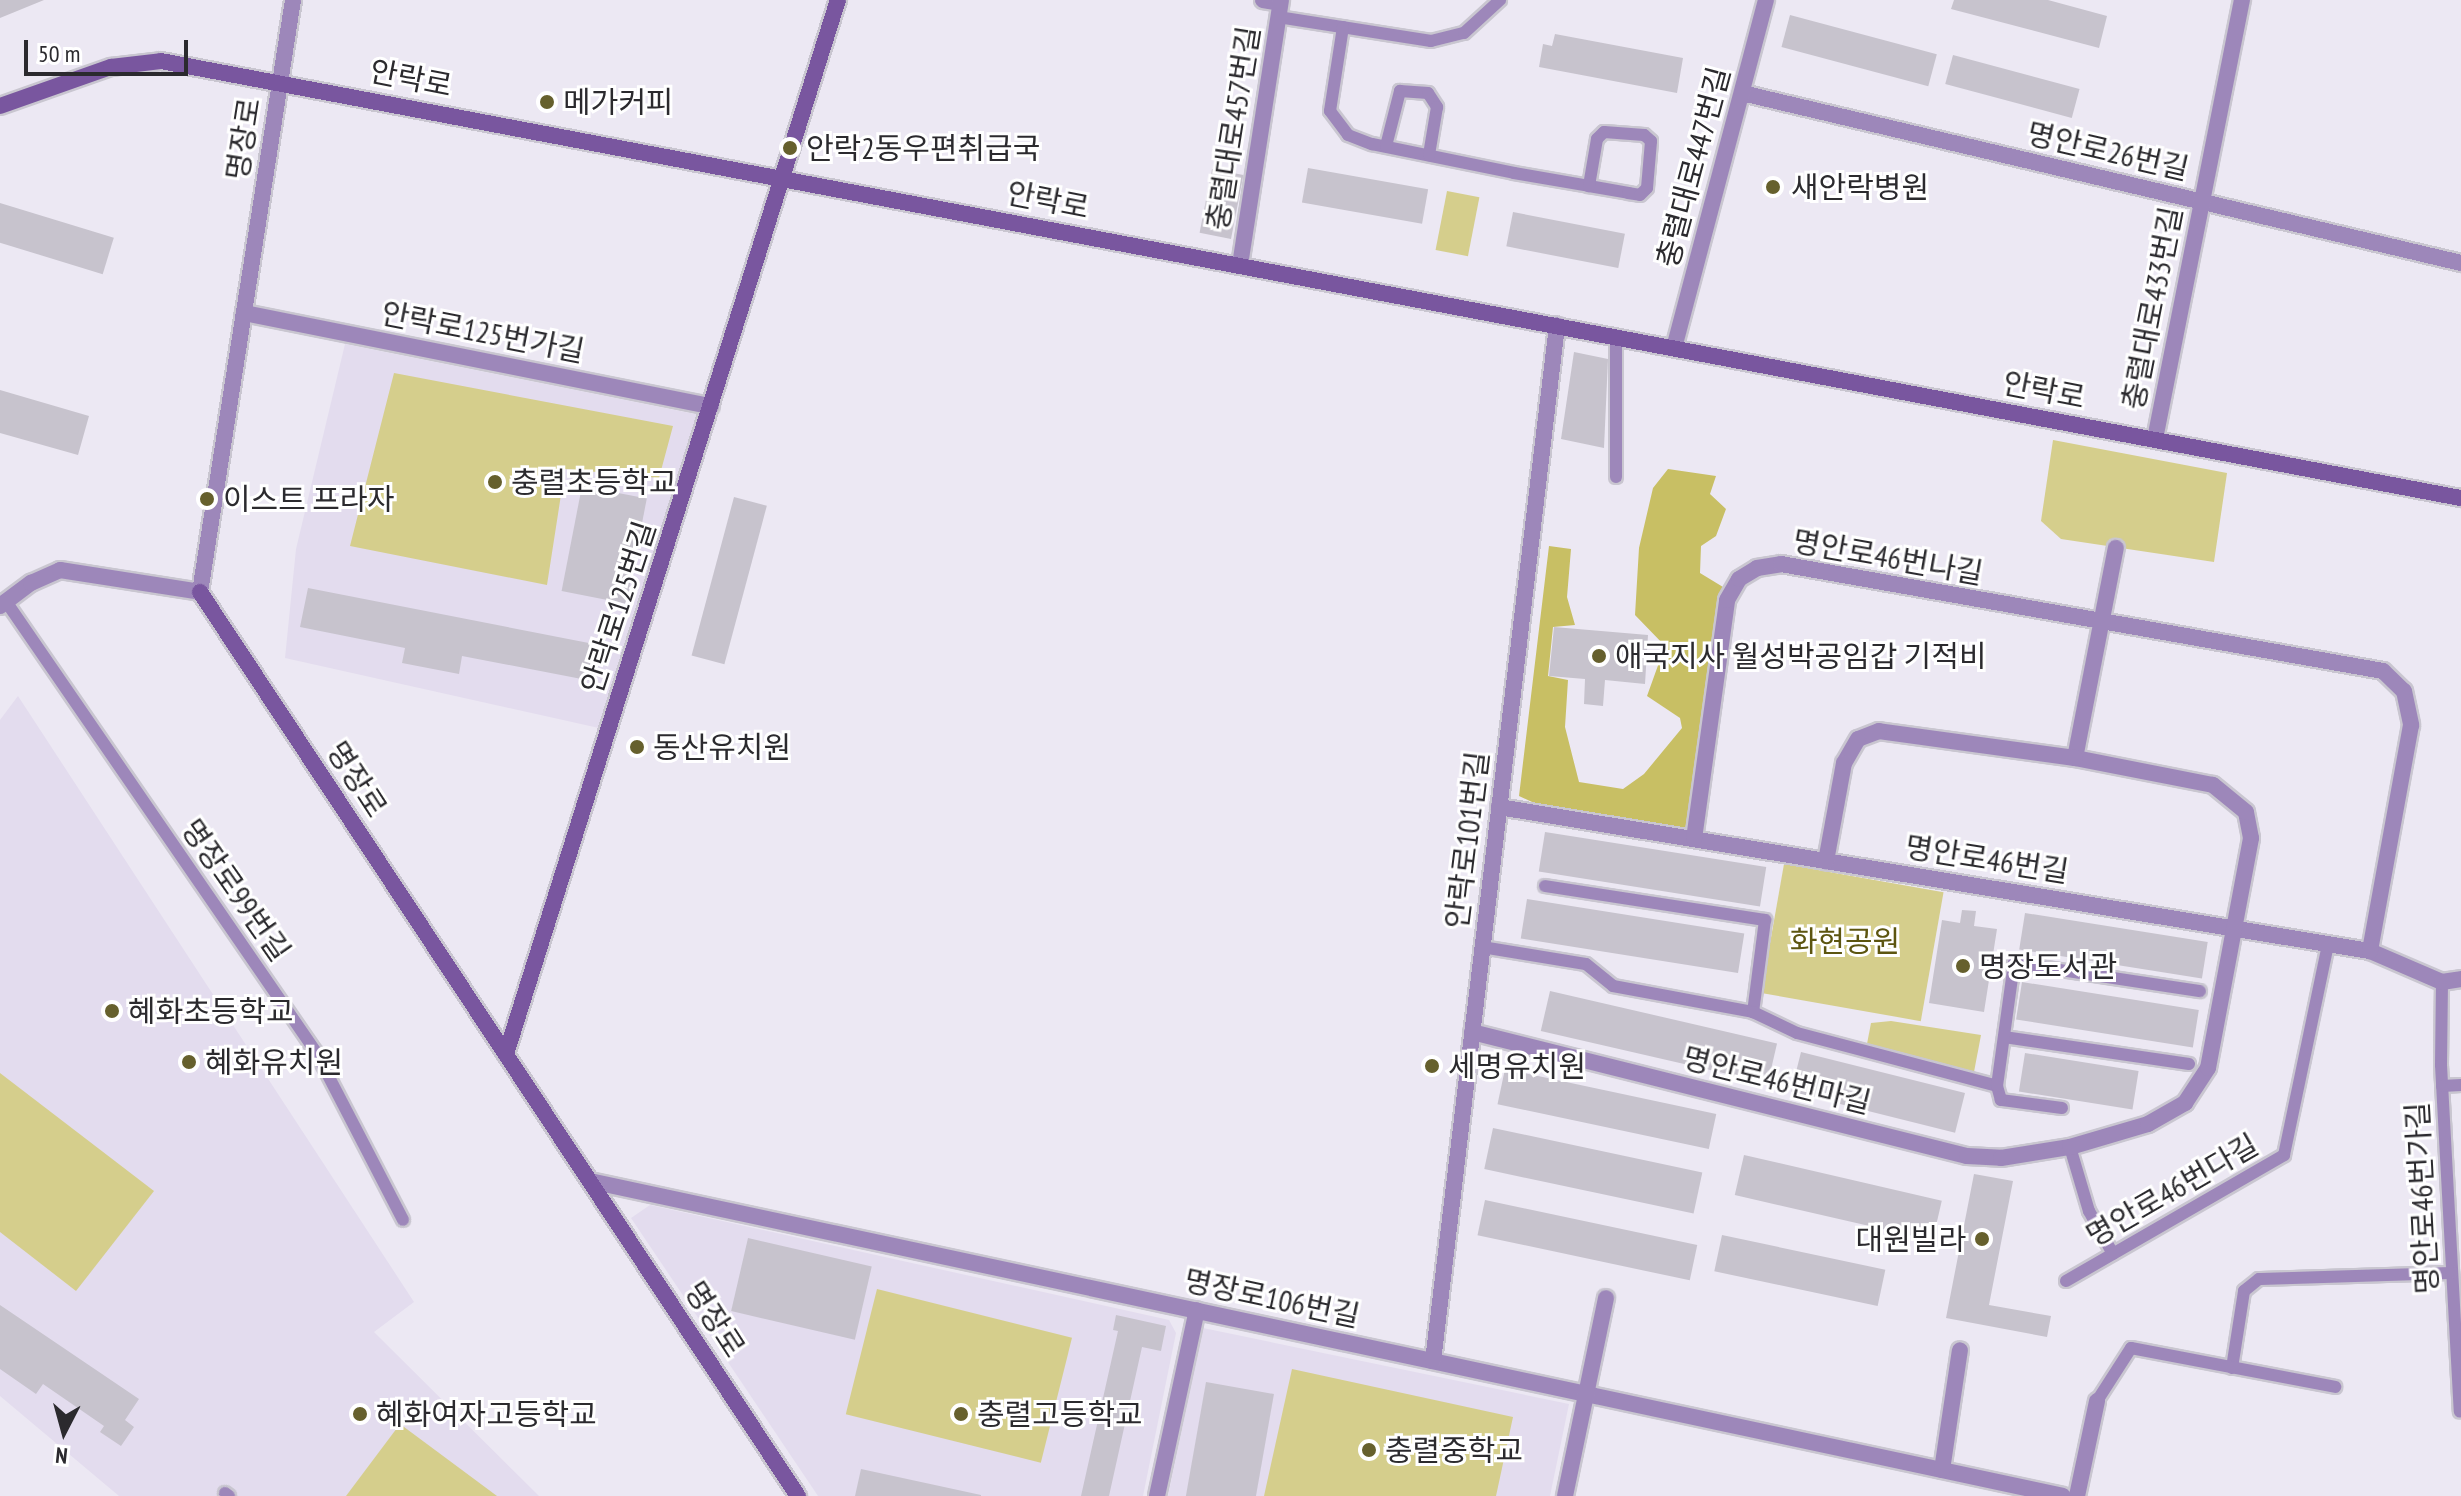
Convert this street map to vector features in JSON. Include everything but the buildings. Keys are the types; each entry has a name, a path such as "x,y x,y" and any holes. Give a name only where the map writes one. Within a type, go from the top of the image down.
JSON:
{"main road":[{"name":"안락로125번길","path":"506,1054 838,0"},
{"name":"안락로","path":"0,106 134,62 161,61 2461,498"},
{"name":"명장로","path":"200,592 798,1496"}],"street":[{"name":"명장로","path":"200,592 293,0"},
{"name":"충렬대로447번길","path":"1674,348 1766,0"},
{"name":"충렬대로433번길","path":"2155,439 2242,0"},
{"name":"충렬대로457번길","path":"1240,265 1276,5"},
{"name":"명안로26번길","path":"1742,93 2461,263"},
{"name":"안락로125번가길","path":"244,313 711,406"},
{"name":"안락로101번길","path":"1433,1361 1557,325"},
{"path":"2075,758 2116,548"},
{"name":"명안로46번나길","path":"1694,839 1727,600 1739,579 1757,568 1781,564 2102,625 2368,665 2404,691 2411,725 2370,951"},
{"path":"3,603 60,570 200,592"},
{"name":"명안로46번마길","path":"1472,1032 1967,1156 2001,1158 2070,1147 2148,1124 2185,1103 2208,1068 2251,838 2246,812 2235,799 2213,785 2075,758 1898,730 1858,739 1844,763 1826,861"},
{"name":"명안로46번길","path":"1499,807 2370,951 2442,982"},
{"path":"2442,982 2461,979"},
{"name":"명장로106번길","path":"590,1181 2063,1496"},
{"path":"1565,1496 1606,1298"},
{"path":"1157,1496 1197,1310"},
{"path":"1942,1470 1960,1350"},
{"path":"2077,1496 2097,1401"}],"lane":[{"path":"1276,5 1343,27 1431,41 1464,33 1500,0"},
{"path":"1343,27 1330,111 1348,135 1429,155 1589,186 1640,195 1647,188 1651,141 1644,135 1604,132 1597,139 1589,186"},
{"path":"1386,146 1400,91 1428,93 1437,107 1429,155"},
{"path":"1616,336 1616,477"},
{"name":"명장로99번길","path":"3,603 316,1052 403,1220"},
{"path":"1545,886 1765,920 1753,1012"},
{"name":"명안로46번다길","path":"2066,1281 2284,1155 2328,944"},
{"path":"1482,947 1586,964 1613,986 1753,1012 1797,1033 1997,1086"},
{"path":"2062,1108 2001,1100 1997,1086 2014,963 2200,991"},
{"name":"명안로46번가길","path":"2442,982 2442,1086 2460,1411"},
{"path":"2004,1037 2189,1064"},
{"path":"2442,1086 2461,1085"},
{"path":"2070,1147 2089,1211 2113,1254"},
{"path":"2232,1368 2244,1291 2259,1279 2452,1273"},
{"path":"2097,1401 2131,1348 2335,1387"}],"shaded area":[{"name":"충렬초등학교","path":"345,344 700,415 599,728 285,658 296,549"},
{"path":"1668,469 1716,476 1710,494 1726,509 1716,536 1701,546 1700,573 1723,587 1691,834 1543,807 1519,796 1549,546 1571,549 1567,597 1575,625 1553,627 1548,676 1568,680 1565,727 1579,782 1623,789 1644,774 1682,728 1680,718 1647,696 1665,646 1635,615 1639,548 1653,488"},
{"name":"혜화초등학교","path":"18,696 414,1302 374,1332 539,1496 119,1496 0,1396 0,720"},
{"name":"충렬고등학교","path":"650,1205 1169,1320 1176,1333 1143,1496 818,1496 631,1218"},
{"name":"충렬중학교","path":"1203,1328 1569,1404 1550,1496 1168,1496"}],"green space":[{"path":"1447,191 1479,197 1468,256 1436,250"},
{"path":"394,373 673,426 659,478 565,469 547,585 350,546"},
{"path":"2053,440 2227,473 2214,562 2061,539 2041,521"},
{"name":"화현공원","path":"1784,864 1944,892 1921,1021 1761,993"},
{"path":"1891,1021 1981,1035 1974,1072 1867,1044 1871,1023"},
{"path":"0,1073 154,1191 76,1291 0,1232"},
{"path":"877,1289 1072,1338 1041,1463 846,1414"},
{"path":"1292,1369 1513,1417 1496,1496 1264,1496"},
{"path":"400,1424 497,1496 346,1496"}],"place":[{"name":"메가커피","path":"547,102"},
{"name":"안락2동우편취급국","path":"790,148"},
{"name":"새안락병원","path":"1773,187"},
{"name":"충렬초등학교","path":"495,482"},
{"name":"이스트 프라자","path":"207,499"},
{"name":"애국지사 월성박공임갑 기적비","path":"1599,656"},
{"name":"동산유치원","path":"637,747"},
{"name":"명장도서관","path":"1963,966"},
{"name":"혜화초등학교","path":"112,1011"},
{"name":"혜화유치원","path":"189,1062"},
{"name":"세명유치원","path":"1432,1066"},
{"name":"대원빌라","path":"1982,1239"},
{"name":"혜화여자고등학교","path":"360,1414"},
{"name":"충렬고등학교","path":"961,1414"},
{"name":"충렬중학교","path":"1369,1450"}]}
